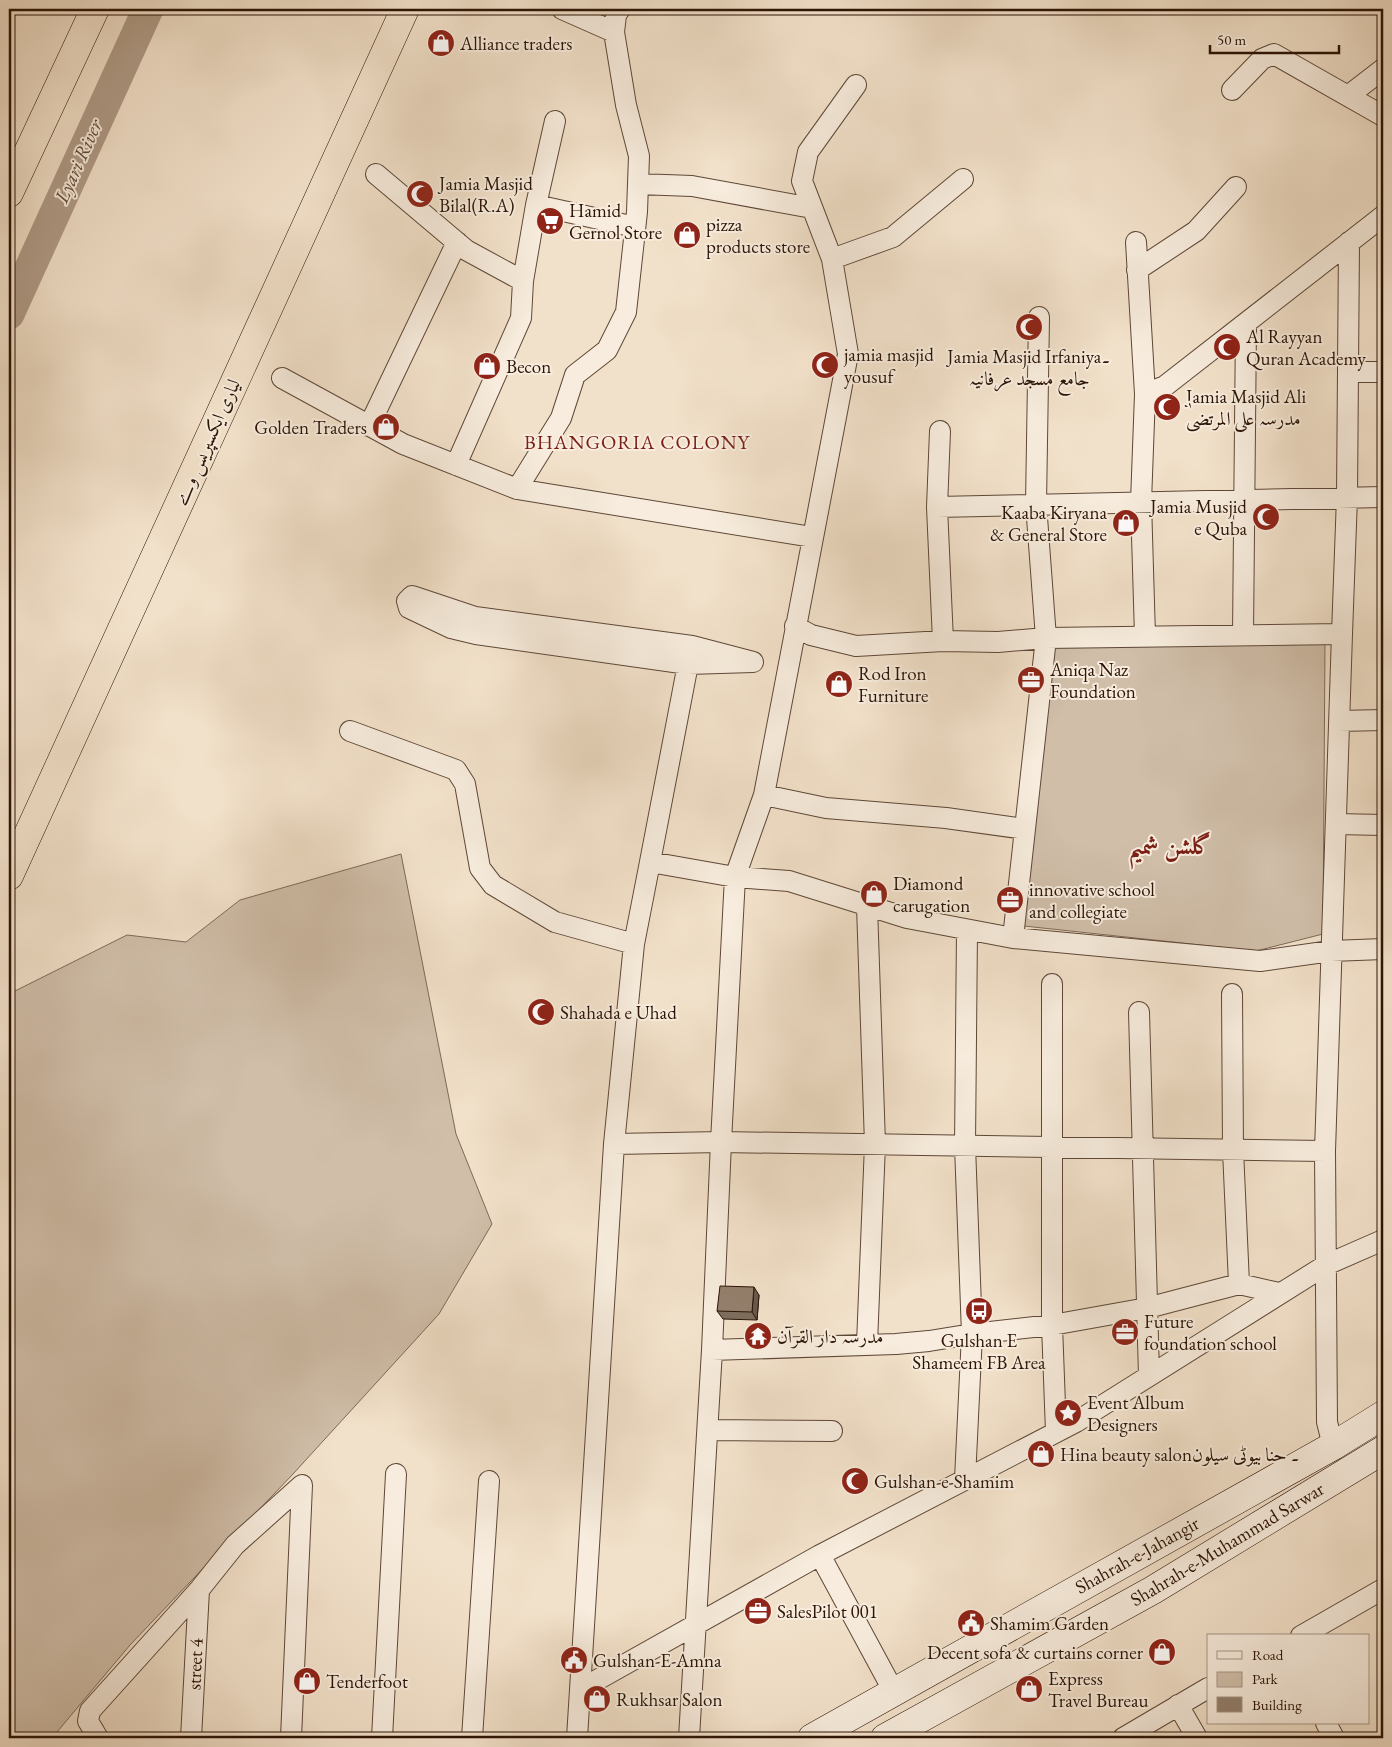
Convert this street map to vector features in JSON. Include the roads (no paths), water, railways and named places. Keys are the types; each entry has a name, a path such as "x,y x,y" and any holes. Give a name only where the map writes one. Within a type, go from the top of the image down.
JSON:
{"highway":[{"path":"9,193 94,9"},
{"name":"لیاری ایکسپریس وے","path":"9,876 405,9"}],"main road":[{"name":"Shahrah-e-Jahangir","path":"812,1738 1334,1446 1383,1415"},
{"name":"Shahrah-e-Muhammad Sarwar","path":"885,1738 918,1730 1383,1450"}],"street":[{"path":"562,9 614,32"},
{"path":"517,489 561,418 575,375 607,350 626,312 635,227 639,156 626,105 614,32 616,15 620,9"},
{"path":"1232,90 1262,59 1274,54 1383,116"},
{"path":"1348,96 1383,69"},
{"path":"690,1738 694,1625 708,1430 720,1142 735,877 764,795 848,354 832,259 802,181 808,152 856,85"},
{"path":"456,465 521,318 523,281 536,205 556,121"},
{"path":"376,174 466,250 523,281"},
{"path":"832,259 893,237 963,179"},
{"path":"638,184 692,186 812,208"},
{"path":"1137,270 1196,231 1236,187"},
{"path":"536,205 635,227"},
{"path":"1146,394 1165,386 1383,216"},
{"path":"369,426 457,242"},
{"path":"1136,242 1146,394 1141,502 1145,636"},
{"path":"1334,1446 1327,1422 1325,1151 1347,497 1349,242"},
{"path":"1012,938 1046,638 1036,504 1039,317"},
{"path":"1243,635 1246,323"},
{"path":"1348,372 1383,372"},
{"path":"282,378 403,444 517,489 812,537"},
{"path":"940,431 937,507 944,641"},
{"path":"937,507 1383,497"},
{"path":"416,596 475,617 692,646 753,662 688,664 476,634 451,628 409,608 407,602 409,598 416,596"},
{"path":"795,626 811,635 856,646 944,641 998,642 1046,638 1342,634"},
{"path":"577,1738 614,1144 634,944 688,664"},
{"path":"1339,721 1383,720"},
{"path":"350,731 456,770 465,784 480,868 493,885 555,922 634,944"},
{"path":"764,795 826,808 946,818 1025,829"},
{"path":"1336,824 1383,825"},
{"path":"650,862 735,877 789,881 907,918 1012,938 1260,961 1331,951 1383,950"},
{"path":"867,906 875,1144 867,1344"},
{"path":"965,1479 972,1334 965,1146 967,930"},
{"path":"1052,984 1052,1325 1056,1432"},
{"path":"1232,994 1233,1150 1240,1284"},
{"path":"1139,1012 1149,1376"},
{"path":"614,1144 720,1142 1325,1151"},
{"path":"580,1688 820,1555 1056,1432 1149,1376 1278,1293 1326,1265 1383,1240"},
{"path":"712,1350 920,1342 1052,1325 1147,1308 1240,1284 1278,1293"},
{"path":"708,1430 832,1431"},
{"path":"382,1738 396,1474"},
{"path":"472,1738 489,1481"},
{"path":"98,1738 88,1721 90,1711 199,1590 235,1546 302,1485 291,1738"},
{"path":"820,1555 894,1692"},
{"name":"street 4","path":"191,1738 199,1590"},
{"path":"1305,1634 1383,1590"},
{"path":"1123,1738 1207,1689"},
{"path":"1178,1706 1197,1738"},
{"path":"1327,1724 1334,1738"}],"waterway":[{"name":"Lyari River","path":"9,314 148,9"}],"place":[{"name":"Alliance traders","path":"441,43"},
{"name":"Jamia Masjid Bilal(R.A)","path":"420,194"},
{"name":"Hamid Gernol Store","path":"550,221"},
{"name":"pizza products store","path":"687,235"},
{"name":"Jamia Masjid Irfaniya۔ جامع مسجد عرفانیہ","path":"1029,327"},
{"name":"Al Rayyan Quran Academy","path":"1227,347"},
{"name":"jamia masjid yousuf","path":"825,365"},
{"name":"Becon","path":"487,366"},
{"name":"Jamia Masjid Ali مدرسہ علی المرتضیٰ","path":"1167,407"},
{"name":"Golden Traders","path":"386,427"},
{"name":"Jamia Musjid e Quba","path":"1266,517"},
{"name":"Kaaba Kiryana & General Store","path":"1126,523"},
{"name":"Aniqa Naz Foundation","path":"1031,680"},
{"name":"Rod Iron Furniture","path":"839,684"},
{"name":"Diamond carugation","path":"874,894"},
{"name":"innovative school and collegiate","path":"1010,900"},
{"name":"Shahada e Uhad","path":"541,1012"},
{"name":"Gulshan E Shameem FB Area","path":"979,1311"},
{"name":"Future foundation school","path":"1125,1332"},
{"name":"مدرسہ دار القرآن","path":"758,1336"},
{"name":"Event Album Designers","path":"1068,1413"},
{"name":"Hina beauty salon۔ حنا بیوٹی سیلون","path":"1041,1454"},
{"name":"Gulshan-e-Shamim","path":"855,1481"},
{"name":"SalesPilot 001","path":"758,1611"},
{"name":"Shamim Garden","path":"971,1623"},
{"name":"Decent sofa & curtains corner","path":"1162,1652"},
{"name":"Gulshan-E-Amna","path":"574,1660"},
{"name":"Tenderfoot","path":"307,1681"},
{"name":"Express Travel Bureau","path":"1029,1689"},
{"name":"Rukhsar Salon","path":"597,1699"}],"district":[{"name":"BHANGORIA COLONY","path":"637,442"},
{"name":"گلشن شمیم","path":"1170,845"}]}
